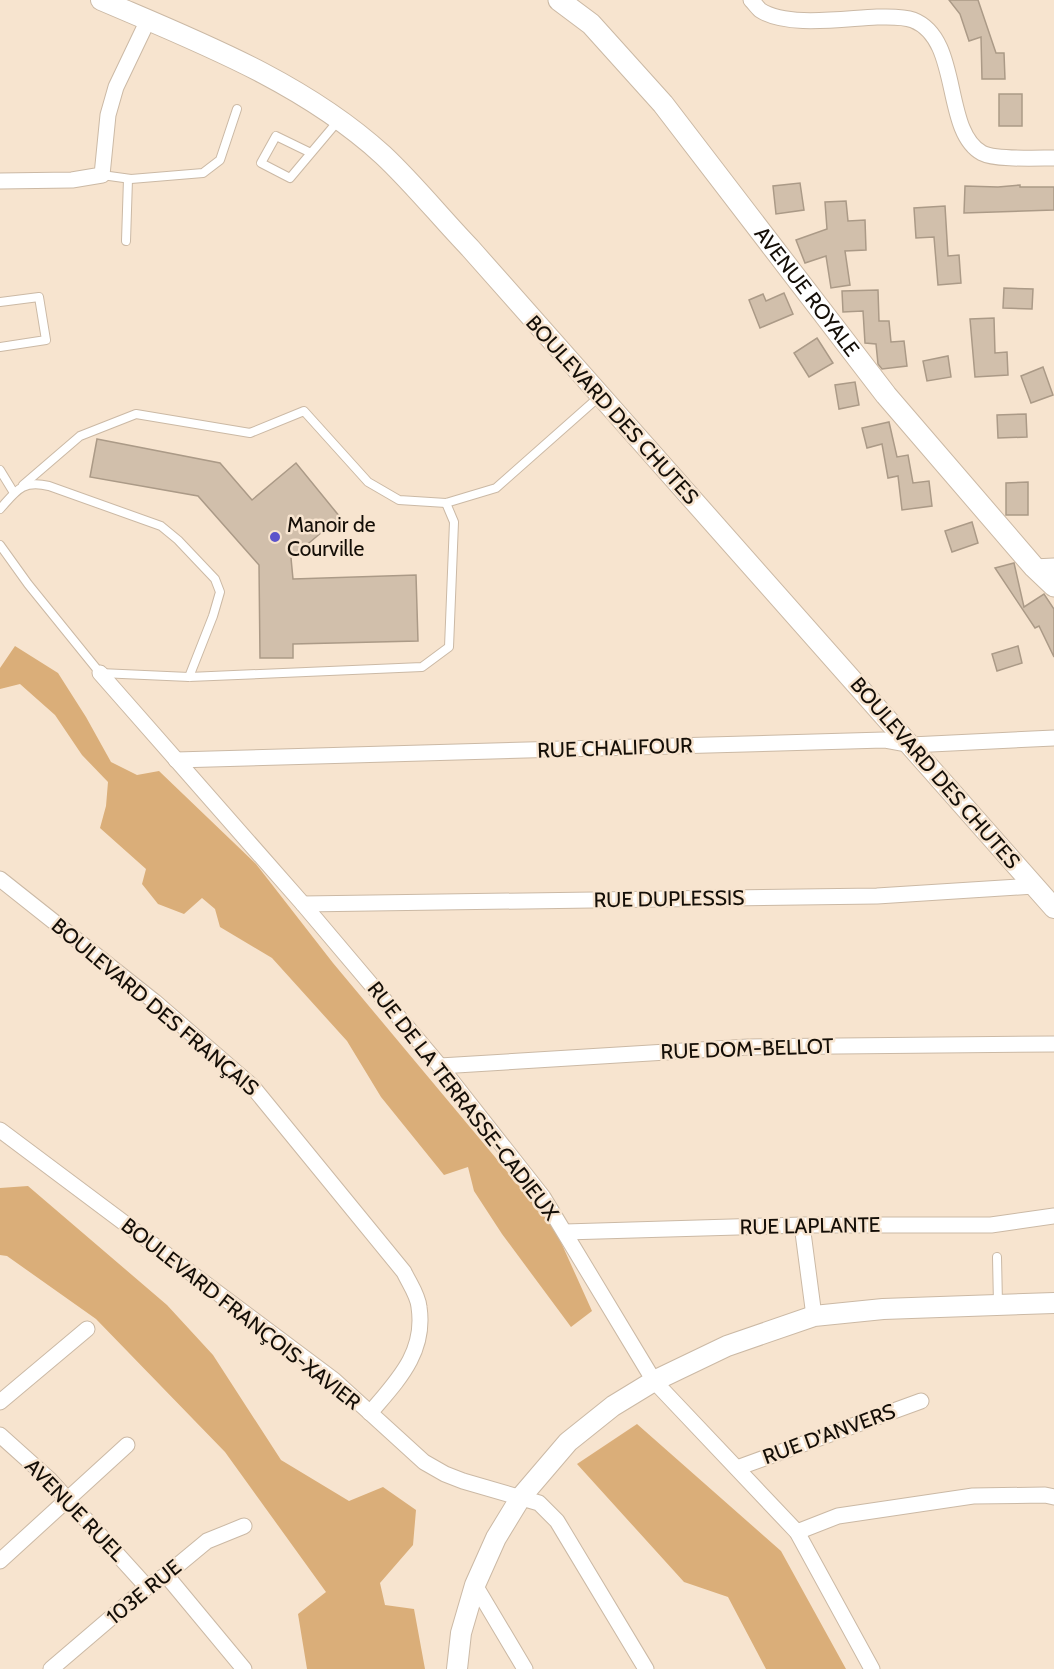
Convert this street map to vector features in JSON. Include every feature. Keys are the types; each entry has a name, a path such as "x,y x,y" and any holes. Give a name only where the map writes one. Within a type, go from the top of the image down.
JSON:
{"main road":[{"name":"AVENUE ROYALE","path":"559,0 591,24 663,104 886,395 1044,567 1054,586"}],"street":[{"name":"BOULEVARD DES CHUTES","path":"101,0 274,78 339,120 383,155 470,248 1054,908"},
{"path":"751,0 761,10 782,18 803,20 894,17 914,20 932,33 944,57 963,128 971,145 983,154 1015,158 1054,158"},
{"path":"0,181 72,180 102,175 108,115 116,87 148,20"},
{"name":"RUE DE LA TERRASSE-CADIEUX","path":"100,673 303,904 440,1066 543,1197 654,1381 797,1532 872,1669"},
{"name":"RUE CHALIFOUR","path":"176,760 884,740 911,745 1054,738"},
{"name":"BOULEVARD DES FRANÇAIS","path":"0,879 155,1002 252,1086 404,1272 419,1305 420,1335 406,1370 370,1413"},
{"name":"RUE DUPLESSIS","path":"303,904 877,896 1034,886"},
{"name":"RUE DOM-BELLOT","path":"440,1066 748,1047 1054,1044"},
{"name":"BOULEVARD FRANÇOIS-XAVIER","path":"0,1130 334,1380 424,1462 445,1474 539,1503 557,1521 646,1669"},
{"name":"RUE LAPLANTE","path":"565,1232 802,1225 991,1225 1054,1216"},
{"path":"802,1225 814,1316"},
{"path":"457,1669 461,1633 475,1585 496,1538 521,1497 568,1442 613,1406 654,1381 727,1346 814,1316 883,1309 1054,1303"},
{"path":"0,1402 87,1329"},
{"name":"RUE D'ANVERS","path":"737,1468 921,1401"},
{"name":"AVENUE RUEL","path":"0,1435 49,1479 147,1587"},
{"path":"0,1561 127,1445"},
{"path":"797,1532 838,1516 973,1496 1045,1495 1054,1497"},
{"name":"103E RUE","path":"51,1669 147,1587 166,1575 207,1540 244,1526"},
{"path":"166,1575 238,1667"},
{"path":"475,1585 525,1669"}],"lane":[{"path":"102,175 128,179 203,173 220,159 237,110"},
{"path":"311,153 276,136 261,163 290,178 339,120"},
{"path":"126,241 128,179"},
{"path":"0,302 39,297 46,340 0,347"},
{"path":"0,509 14,493 80,436 136,414 250,433 304,411 368,482 399,500 446,503 496,488 600,396"},
{"path":"0,470 14,493"},
{"path":"23,485 37,483 49,486 161,526 178,540 214,579 220,592 189,676"},
{"path":"0,546 100,673 189,676 422,667 449,647 454,522 446,503"},
{"path":"997,1257 998,1305"}],"shaded area":[{"path":"15,646 58,673 111,762 137,775 159,771 256,864 333,963 555,1229 592,1311 571,1327 502,1234 474,1191 468,1167 444,1175 381,1097 347,1041 272,958 220,927 215,909 202,898 184,914 158,904 142,884 146,869 100,828 106,806 108,782 82,755 55,715 20,684 0,689 0,668"},
{"path":"28,1186 167,1305 213,1355 281,1460 349,1501 383,1487 416,1510 413,1545 380,1583 385,1605 414,1609 425,1669 307,1669 298,1614 326,1592 225,1452 96,1319 7,1256 0,1255 0,1188"},
{"path":"637,1424 781,1551 846,1669 766,1669 728,1597 684,1582 577,1464"}],"building":[{"path":"949,0 978,0 996,53 1004,53 1005,79 982,79 981,37 969,41 960,14"},
{"path":"999,94 1022,94 1022,126 999,126"},
{"path":"800,183 804,210 776,214 773,186"},
{"path":"1020,185 1020,187 1054,187 1054,210 964,213 965,186"},
{"path":"846,201 848,221 865,220 866,250 845,251 850,285 831,288 826,256 805,263 796,240 827,229 825,202"},
{"path":"945,206 948,256 959,255 961,283 938,285 934,237 916,238 914,208"},
{"path":"1004,288 1033,289 1032,309 1003,308"},
{"path":"878,290 879,321 889,321 891,342 904,341 907,366 882,369 878,364 876,344 865,343 863,311 843,312 842,291"},
{"path":"784,293 793,314 760,328 749,300 763,294 766,301"},
{"path":"994,318 995,353 1007,352 1008,375 975,377 970,319"},
{"path":"817,338 833,363 809,377 794,353"},
{"path":"948,356 951,377 927,381 923,361"},
{"path":"1043,367 1053,395 1031,403 1021,376"},
{"path":"855,382 859,405 839,409 835,385"},
{"path":"1026,414 1027,437 998,438 997,415"},
{"path":"889,422 897,457 908,455 913,483 929,481 932,506 902,510 898,476 888,478 882,444 867,448 862,428"},
{"name":"Manoir de Courville","path":"97,439 220,463 252,500 296,463 340,517 291,558 293,579 416,575 418,641 293,644 293,658 260,658 259,565 198,496 90,477"},
{"path":"1028,482 1028,515 1006,515 1006,483"},
{"path":"972,522 978,543 952,552 945,531"},
{"path":"1014,563 1024,607 1044,594 1054,609 1054,657 1039,626 1035,628 995,568"},
{"path":"1018,646 1022,663 997,671 992,654"}],"place":[{"name":"Manoir de Courville","path":"275,537"}]}
